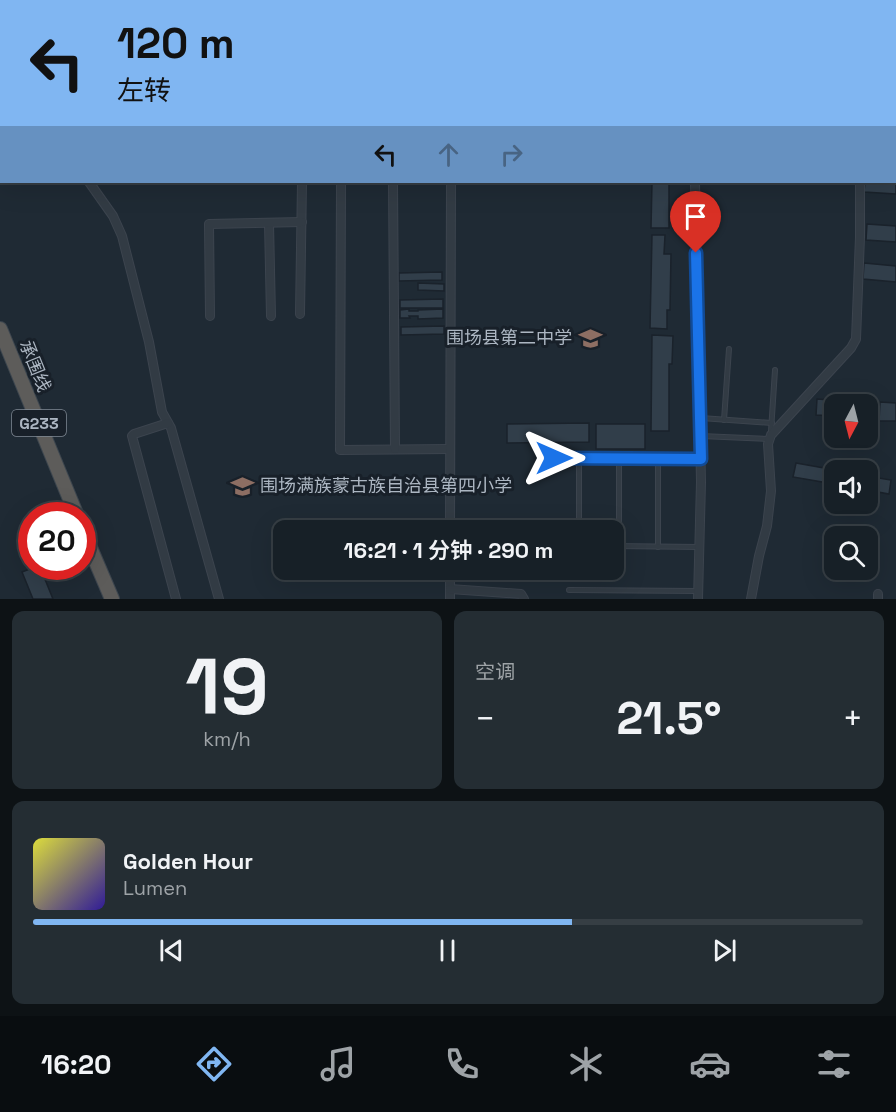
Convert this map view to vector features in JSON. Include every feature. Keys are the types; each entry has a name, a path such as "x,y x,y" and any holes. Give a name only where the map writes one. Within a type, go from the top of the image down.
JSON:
{"highway":[{"name":"承围线","path":"0,329 71,502"},
{"path":"96,562 112,599"}],"street":[{"path":"90,183 113,216 122,236 149,342 162,412 171,428 183,467 219,599"},
{"path":"300,314 302,183"},
{"path":"341,183 340,450 450,449"},
{"path":"393,183 395,449"},
{"path":"450,520 451,183"},
{"path":"695,183 701,459 698,595"},
{"path":"751,599 767,526 771,491 768,444 770,437 851,348 856,339 861,237 860,183"},
{"path":"210,316 209,224 302,222"},
{"path":"269,223 271,316"},
{"path":"168,423 132,436 176,599"},
{"path":"450,580 450,599"},
{"path":"450,589 521,594 524,599"}],"lane":[{"path":"724,420 729,349"},
{"path":"700,436 770,437 775,370"},
{"path":"699,418 772,423"},
{"path":"554,458 701,459"},
{"path":"579,459 579,520"},
{"path":"617,520 619,459"},
{"path":"658,459 658,547"},
{"path":"624,546 700,547"},
{"path":"569,590 698,595"}],"building":[{"path":"652,183 669,183 669,228 651,228"},
{"path":"865,183 896,183 896,194 864,192"},
{"path":"867,224 896,226 896,242 866,240"},
{"path":"652,235 665,235 664,254 671,254 670,310 667,310 667,329 650,328"},
{"path":"864,263 896,266 896,282 863,279"},
{"path":"442,272 442,280 399,281 399,273"},
{"path":"418,283 444,284 444,291 418,290"},
{"path":"443,299 443,308 400,308 400,300"},
{"path":"409,309 409,311 418,311 443,309 443,318 418,319 418,316 409,316 410,318 400,318 400,310"},
{"path":"444,326 444,334 401,335 401,327"},
{"path":"652,335 673,336 672,364 669,364 669,431 651,431"},
{"path":"817,399 824,400 824,415 816,415"},
{"path":"880,402 896,403 896,421 879,421"},
{"path":"589,423 589,442 507,443 507,424"},
{"path":"596,424 645,424 645,449 596,449"},
{"path":"796,463 824,468 824,482 793,477"},
{"path":"878,478 891,480 889,494 878,492"},
{"path":"25,580 45,580 53,599 33,599"}],"place":[{"name":"围场县第二中学","path":"590,338"},
{"name":"围场满族蒙古族自治县第四小学","path":"242,486"}],"route":[{"path":"554,458 701,459 696,253"}]}
